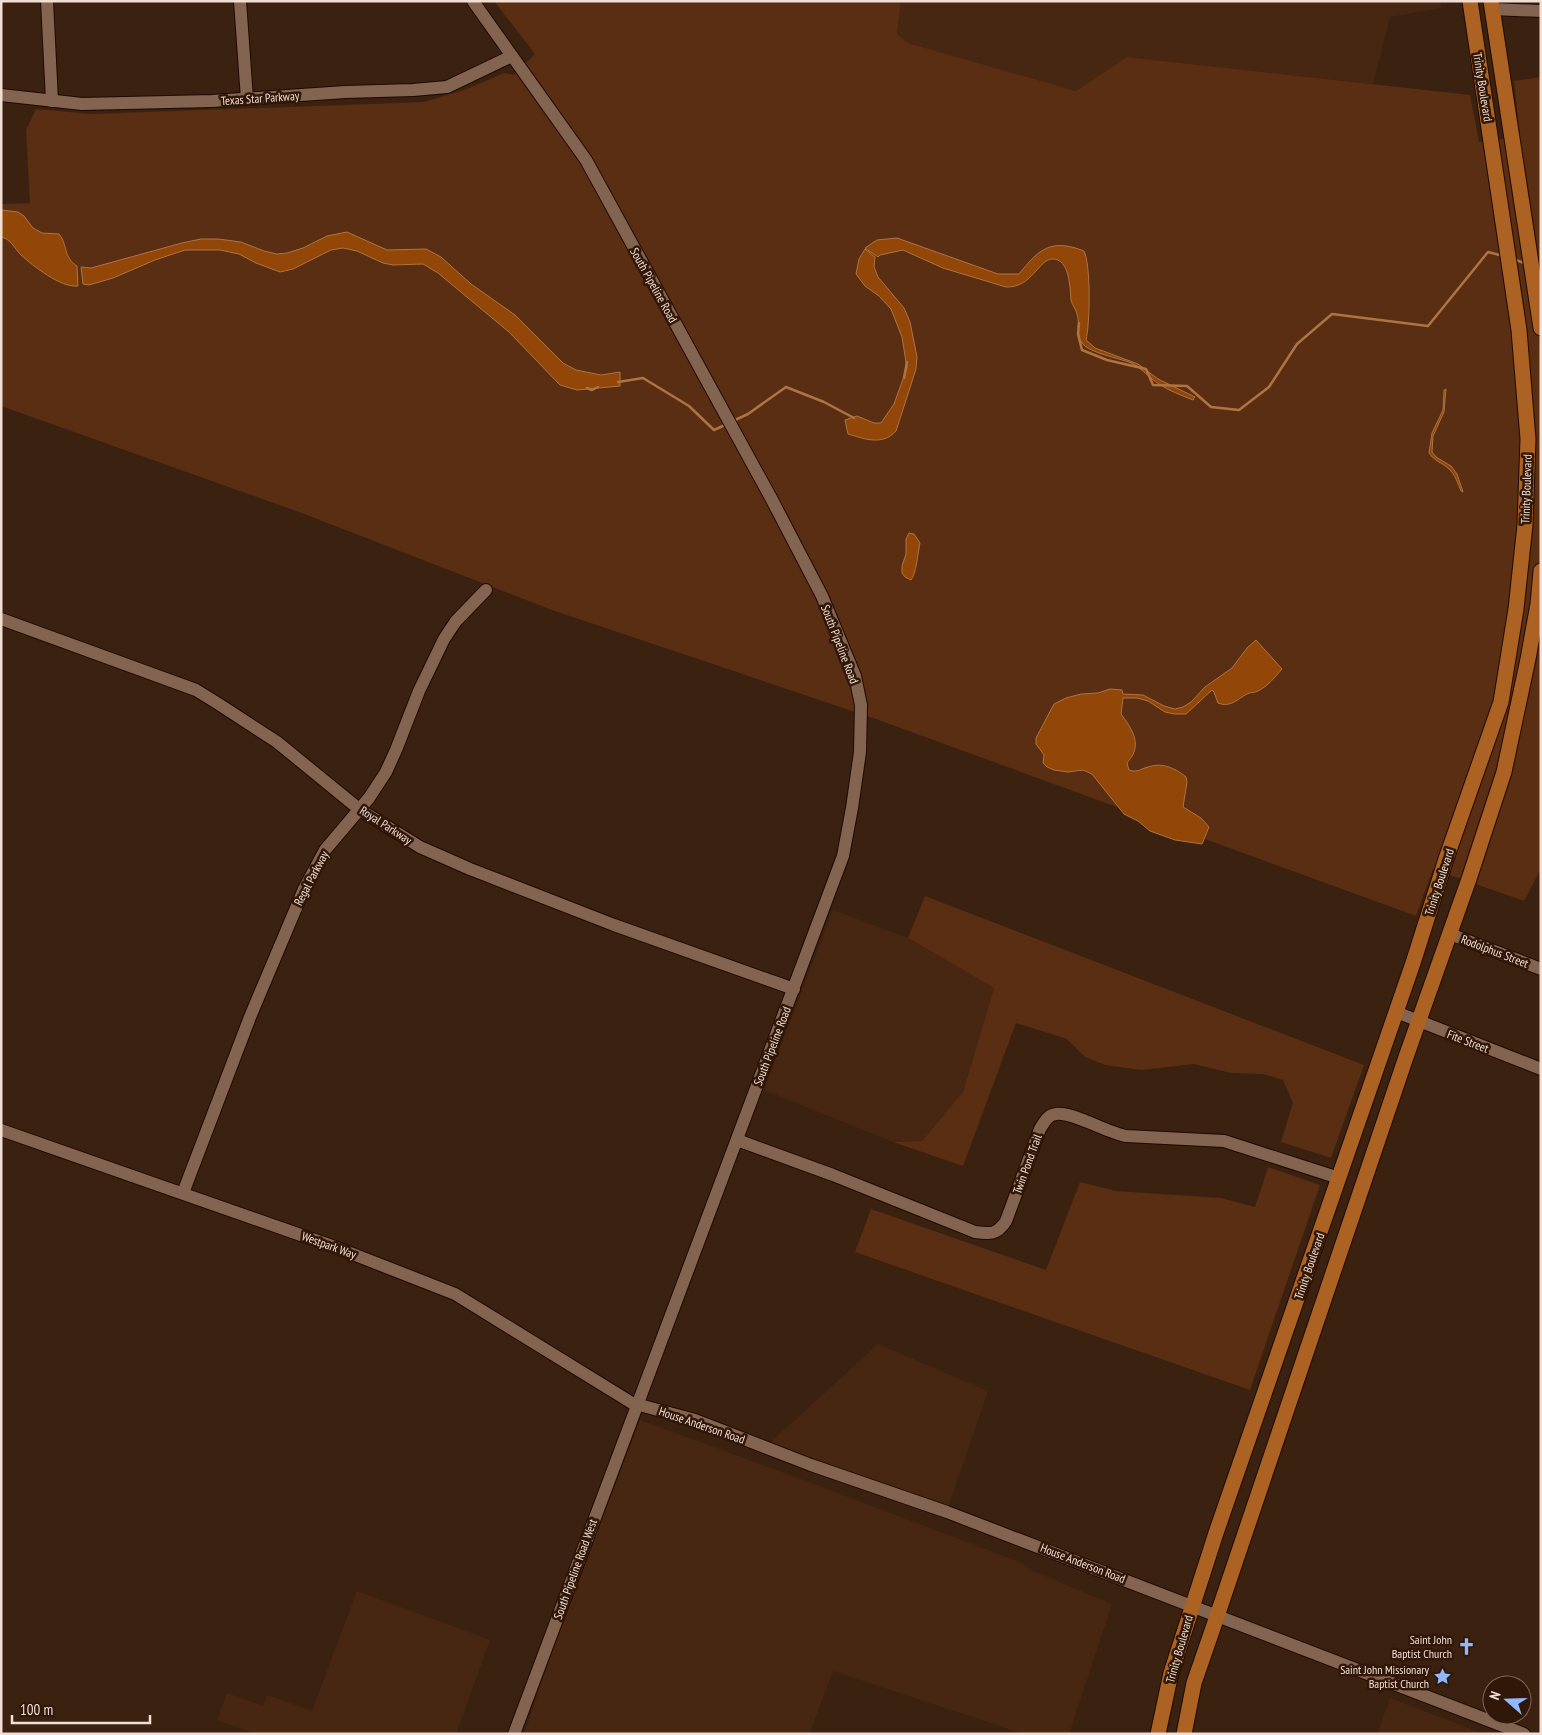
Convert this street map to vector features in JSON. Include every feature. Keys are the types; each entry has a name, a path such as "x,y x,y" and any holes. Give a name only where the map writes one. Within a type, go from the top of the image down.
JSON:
{"main road":[{"name":"Trinity Boulevard","path":"1158,1734 1171,1673 1192,1605 1501,702 1516,609 1526,525 1528,439 1519,330 1470,1"},
{"name":"Trinity Boulevard","path":"1491,5 1541,328"},
{"name":"Trinity Boulevard","path":"1184,1734 1194,1683 1504,772 1528,659 1538,604 1541,571"}],"street":[{"path":"47,1 52,101"},
{"path":"240,1 247,99"},
{"name":"South Pipeline Road","path":"473,1 564,127 603,190 771,498 822,596 855,676 861,706 860,752 843,856 637,1404"},
{"path":"1491,5 1541,11"},
{"name":"Texas Star Parkway","path":"1,95 82,104 212,101 447,86 512,56"},
{"name":"Regal Parkway","path":"183,1193 250,1017 304,889 325,850 369,798 386,772 419,691 444,639 456,621 486,590"},
{"name":"Royal Parkway","path":"1,619 196,690 277,742 359,809 420,847 470,869 614,925 794,989"},
{"name":"Rodolphus Street","path":"1450,934 1541,968"},
{"name":"Fite Street","path":"1396,1012 1541,1070"},
{"name":"Twin Pond Trail","path":"737,1140 833,1175 975,1232 984,1233 994,1233 1002,1228 1040,1129 1045,1120 1054,1114 1064,1114 1126,1136 1224,1141 1339,1178"},
{"name":"Westpark Way","path":"1,1130 335,1247 455,1294 617,1394 637,1404"},
{"name":"House Anderson Road","path":"637,1404 695,1420 812,1465 947,1512 1524,1734"},
{"name":"South Pipeline Road West","path":"514,1734 637,1404"}],"shaded area":[{"path":"494,1 901,1 897,34 908,43 1076,91 1127,57 1470,95 1479,142 1520,137 1514,81 1541,77 1541,869 1524,901 1433,869 1416,916 873,718 552,610 299,512 1,406 1,204 30,203 26,130 36,109 91,114 424,102 467,89 504,73 514,75 535,54"},
{"path":"901,1 1440,1 1441,8 1390,17 1373,84 1127,57 1076,91 908,43 897,35"},
{"path":"1,210 18,212 24,216 33,228 42,233 59,234 70,259 77,266 78,286 64,284 48,275 21,255 10,242 1,237"},
{"path":"347,232 387,250 426,249 441,257 471,284 515,315 563,363 576,370 601,375 620,372 620,386 577,390 560,385 509,332 438,273 423,264 393,265 383,263 357,251 343,248 331,250 293,269 280,272 239,254 220,250 185,250 155,260 113,278 89,285 83,284 81,267 91,268 201,239 241,242 277,254 303,248 327,236"},
{"path":"897,238 998,274 1019,274 1040,252 1054,246 1073,247 1084,251 1088,269 1089,295 1086,340 1095,348 1138,364 1158,379 1195,397 1193,400 1171,391 1155,382 1135,365 1091,350 1082,343 1079,337 1077,314 1071,300 1068,275 1062,263 1058,260 1047,260 1029,279 1015,286 1006,287 943,268 903,250 878,257 865,248 877,240"},
{"path":"865,249 875,257 874,267 878,277 904,308 910,322 917,357 916,369 896,431 891,436 879,440 848,434 845,420 857,416 874,423 881,423 894,404 907,368 902,337 891,309 879,296 865,286 856,274 859,259"},
{"path":"1446,389 1444,412 1433,436 1432,452 1436,457 1451,466 1457,474 1463,492 1451,471 1429,453 1432,433 1443,410 1444,390"},
{"path":"909,533 914,534 920,543 916,568 911,580 902,573 906,554 906,539"},
{"path":"1256,640 1282,669 1257,692 1248,693 1234,702 1222,704 1218,703 1212,690 1186,714 1165,712 1148,701 1137,698 1123,698 1121,714 1132,732 1135,742 1133,753 1127,763 1129,770 1136,771 1158,765 1173,769 1186,777 1183,807 1201,818 1209,827 1202,844 1175,840 1150,831 1138,821 1124,814 1092,774 1083,770 1068,772 1054,770 1043,763 1044,755 1036,744 1036,738 1054,704 1066,698 1081,694 1098,693 1110,689 1122,690 1123,694 1143,695 1164,706 1175,709 1183,707 1191,702 1205,687 1232,668 1247,648"},
{"path":"925,896 1364,1065 1331,1158 1281,1142 1293,1103 1283,1080 1263,1074 1231,1073 1194,1064 1141,1070 1105,1065 1085,1057 1067,1039 1016,1023 963,1166 893,1142 922,1141 963,1092 994,988 908,938"},
{"path":"833,910 908,938 994,988 963,1092 922,1141 893,1142 764,1090"},
{"path":"1268,1167 1320,1185 1250,1390 855,1252 871,1209 1046,1270 1080,1182 1116,1191 1221,1198 1255,1207"},
{"path":"878,1344 988,1391 948,1508 770,1443"},
{"path":"640,1420 1022,1563 1033,1571 1112,1604 1069,1734 1024,1734 833,1671 809,1734 524,1734 553,1650"},
{"path":"357,1591 490,1640 456,1734 256,1734 217,1720 227,1693 263,1706 267,1695 312,1711"},
{"path":"1390,1698 1484,1734 1377,1734"}],"waterway":[{"path":"1079,323 1078,334 1082,350 1107,360 1146,369 1153,385 1187,386 1211,407 1239,410 1269,387 1297,344 1332,314 1428,326 1488,252 1503,256"},
{"path":"1513,259 1524,263"},
{"path":"904,378 907,362"},
{"path":"618,382 643,378 689,406 714,430 725,425"},
{"path":"587,388 592,390 598,387"},
{"path":"733,421 748,414 786,387 824,402 854,418"}],"place":[{"name":"Saint John Baptist Church","path":"1466,1646"},
{"name":"Saint John Missionary Baptist Church","path":"1443,1676"}]}
